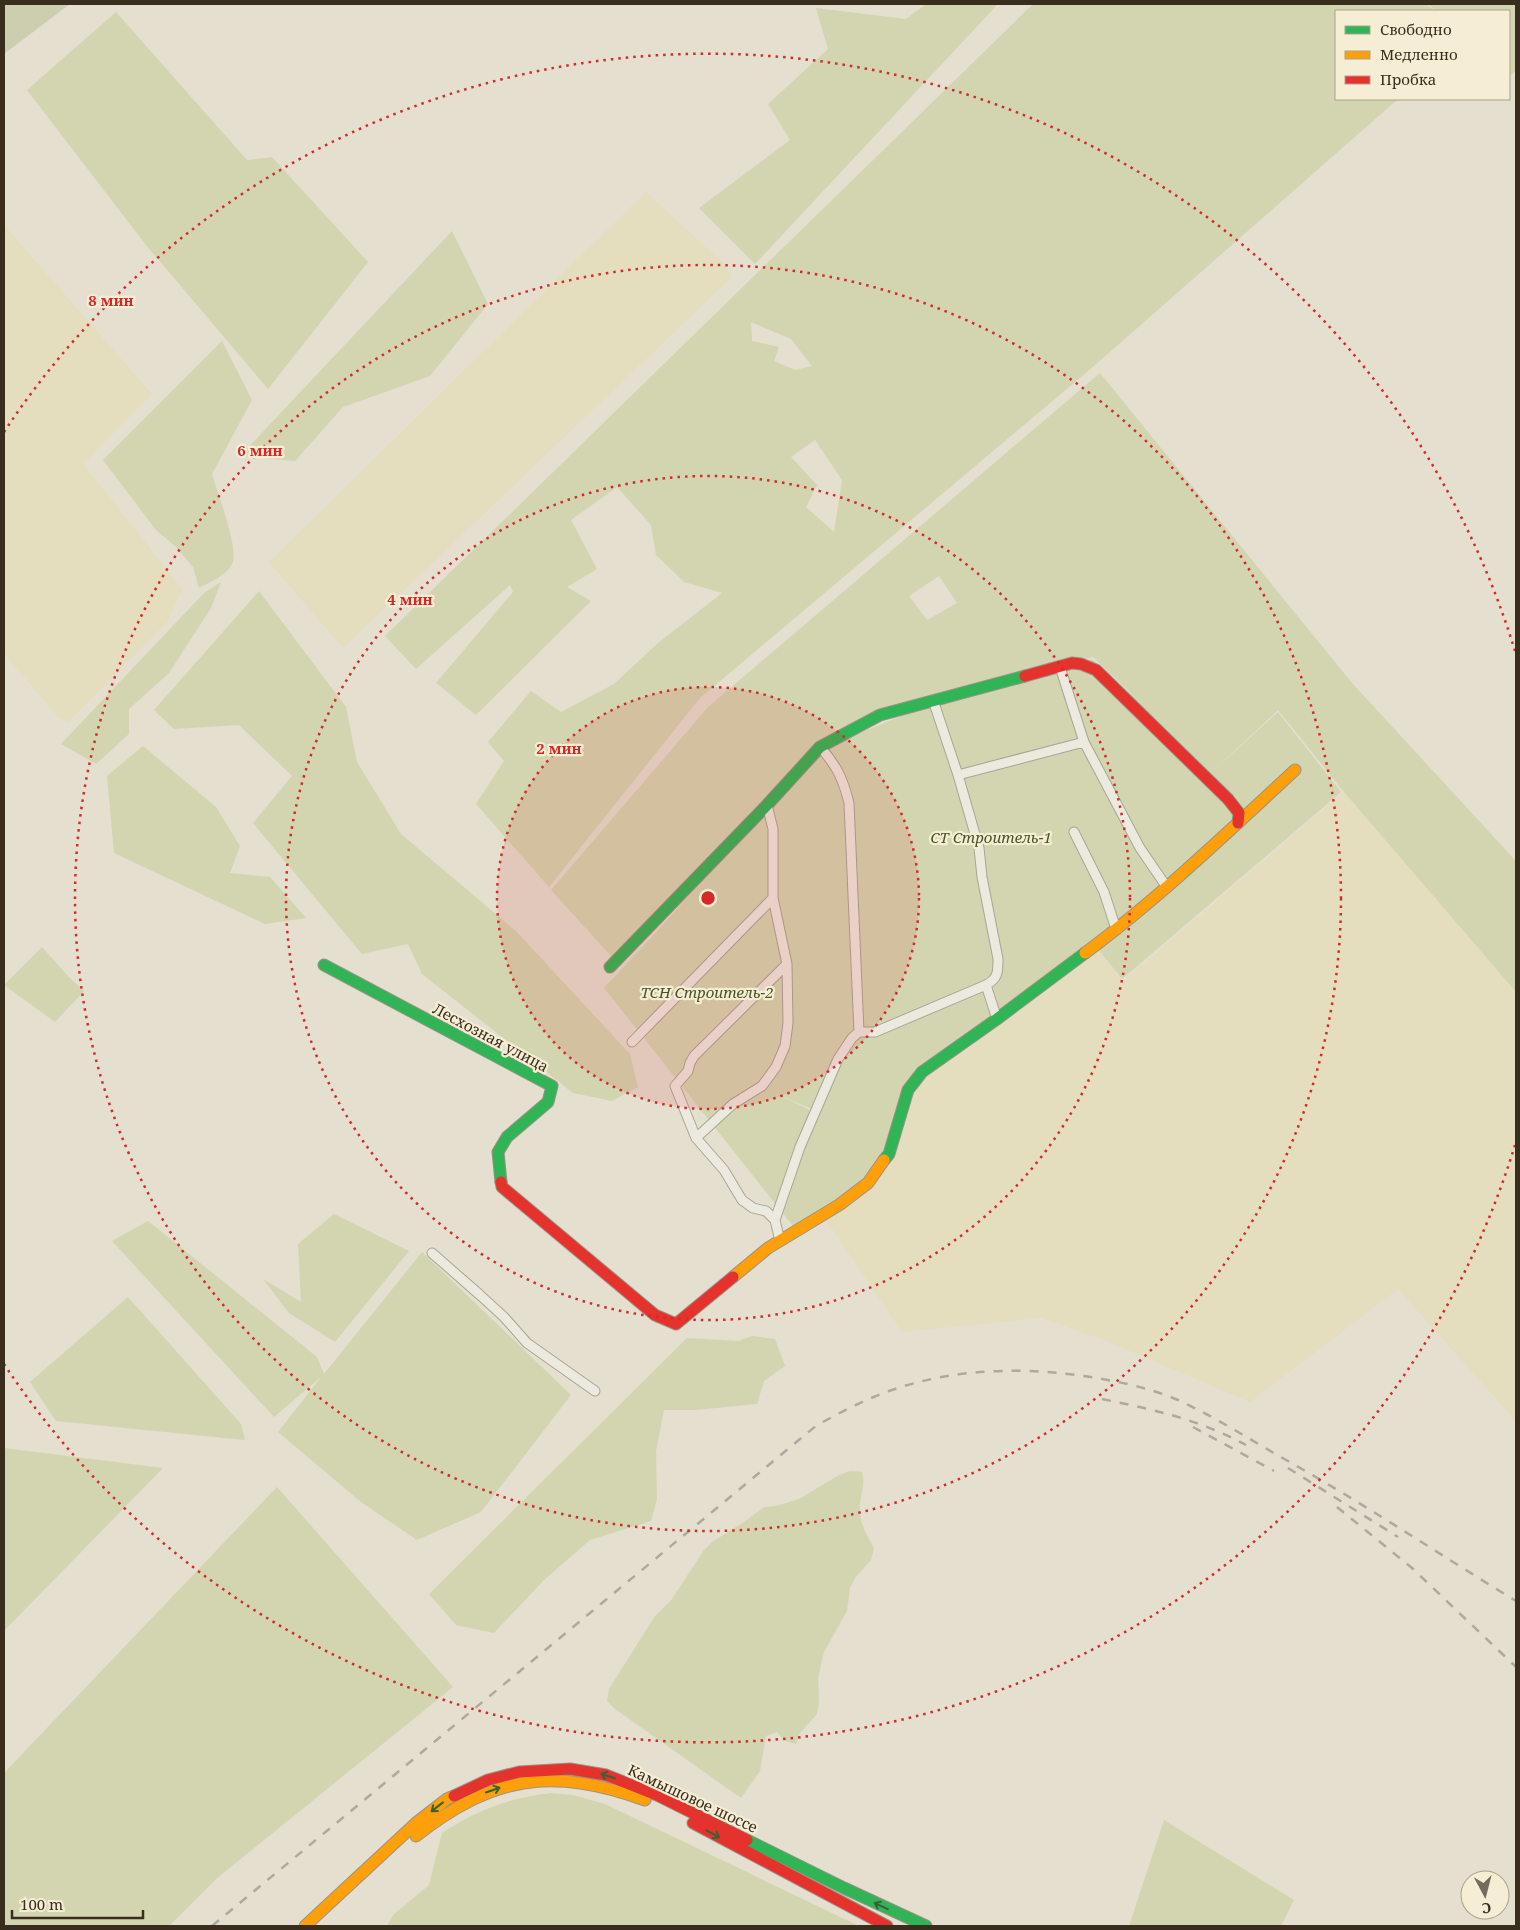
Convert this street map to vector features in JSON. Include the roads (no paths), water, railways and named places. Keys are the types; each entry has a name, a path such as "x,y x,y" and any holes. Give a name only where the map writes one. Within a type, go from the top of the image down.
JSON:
{"street":[{"path":"610,967 767,805 820,747 880,715 1072,663 1081,664 1096,670 1228,799 1239,813 1238,823"},
{"path":"1060,667 1084,742 1140,848 1166,886"},
{"path":"775,1220 800,1147 838,1059 852,1038 859,1032 875,1032 986,985 996,979 998,973 998,959 982,877 979,848 958,775 933,700"},
{"path":"958,775 1084,742"},
{"path":"820,747 838,770 844,782 849,803 859,1032"},
{"path":"787,964 694,1056 688,1071 674,1086 696,1138 724,1170 742,1200 753,1208 766,1210 775,1220 780,1241 838,1205 868,1183 889,1154 908,1090 922,1072 997,1019 1116,929 1238,823 1295,770"},
{"path":"696,1138 733,1104 762,1086 776,1067 785,1046 788,1023 787,964 773,898 773,829 767,805"},
{"path":"1074,832 1104,892 1116,929"},
{"path":"632,1042 773,898"},
{"name":"Лесхозная улица","path":"324,964 552,1086 548,1102 507,1137 498,1152 502,1187 655,1315 676,1324 768,1248 780,1241"},
{"path":"986,985 997,1019"},
{"path":"432,1253 480,1295 526,1343 595,1391"},
{"name":"Камышовое шоссе","path":"305,1926 409,1830 447,1799 488,1780 519,1772 570,1769 606,1775 659,1796 844,1888 926,1926"},
{"name":"Камышовое шоссе","path":"318,1926 423,1830 458,1804 503,1787 526,1782 556,1779 574,1780 613,1788 663,1808 887,1926"},
{"path":"902,1926 911,1926"}],"railway":[{"path":"212,1926 817,1425 858,1404 885,1393 940,1377 998,1371 1055,1373 1132,1385 1167,1395 1217,1420 1309,1473 1516,1601"},
{"path":"1102,1399 1193,1422 1211,1428 1246,1445"},
{"path":"1193,1427 1274,1471"},
{"path":"1288,1468 1398,1537"},
{"path":"1337,1507 1412,1568 1516,1667"}],"park label":[{"name":"СТ Строитель-1","path":"991,837"},
{"name":"ТСН Строитель-2","path":"707,992"}]}
